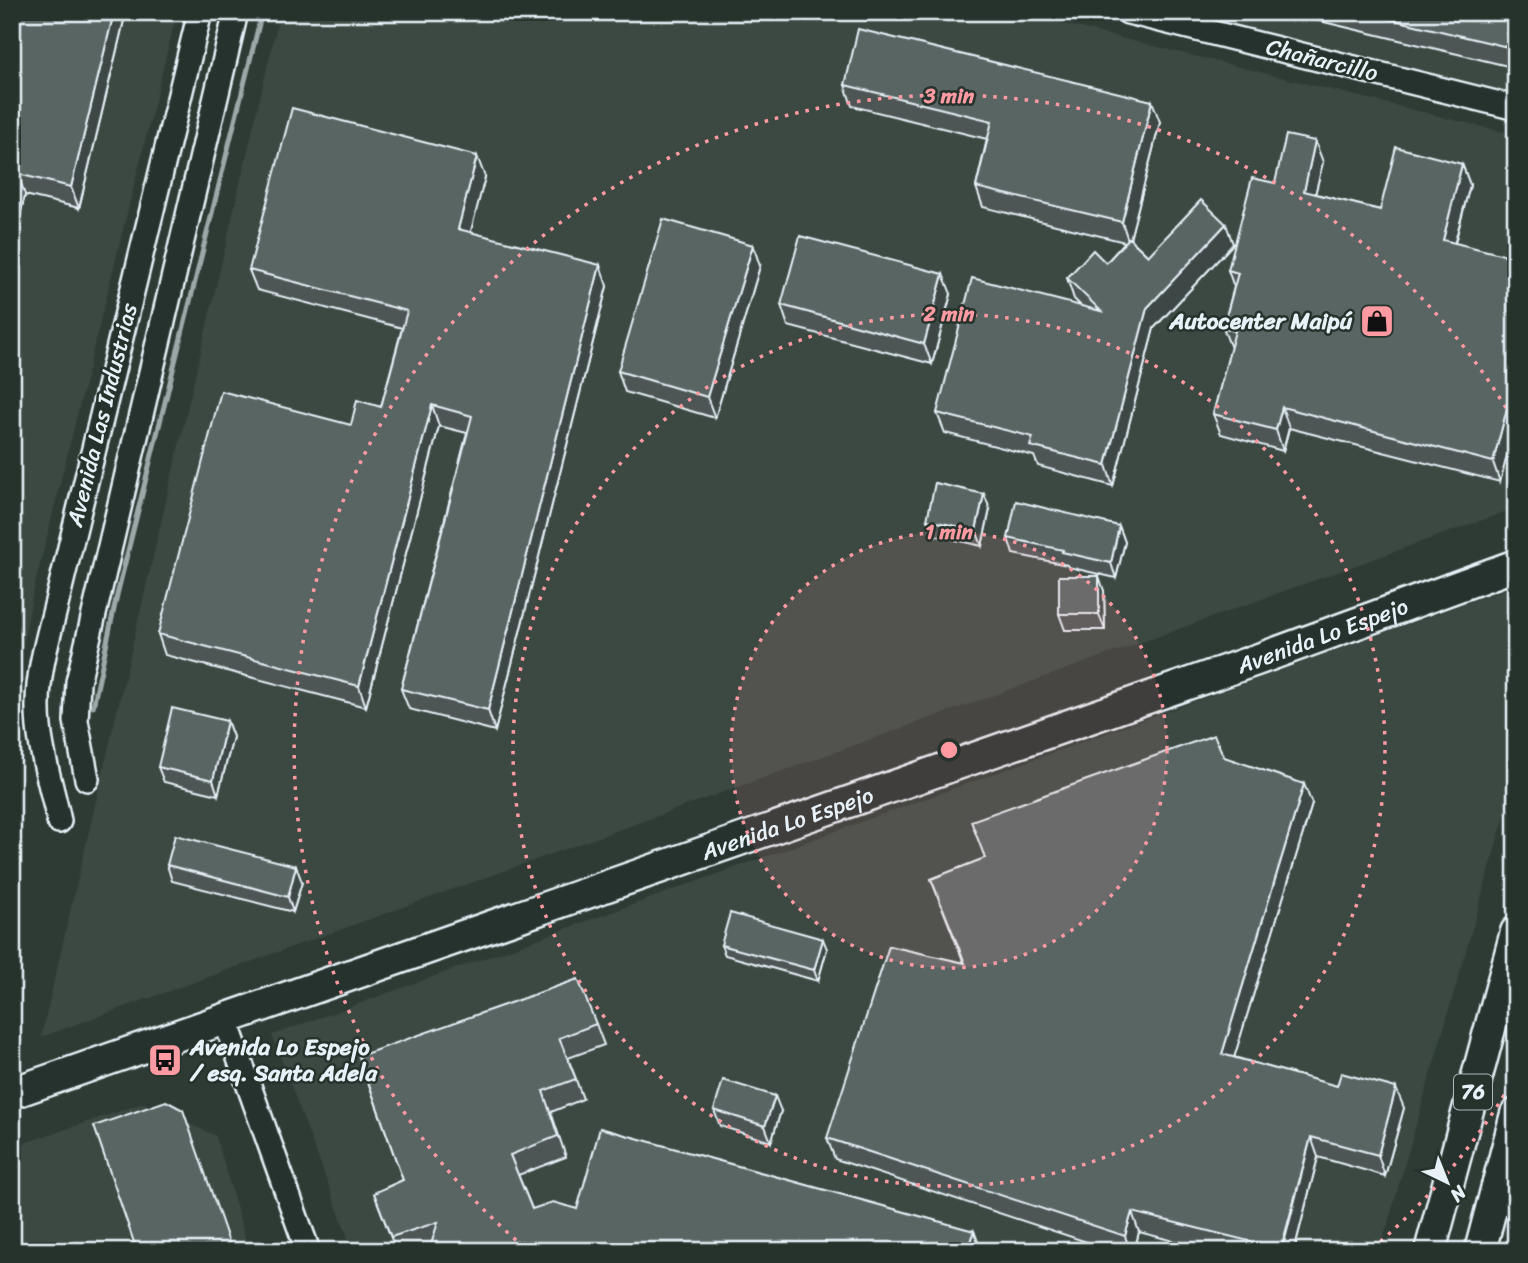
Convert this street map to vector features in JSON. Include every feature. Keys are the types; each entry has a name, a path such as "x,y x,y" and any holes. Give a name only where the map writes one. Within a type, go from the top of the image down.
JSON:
{"main road":[{"path":"1466,584 1516,547"},
{"name":"Avenida Lo Espejo","path":"12,1093 1510,570"},
{"name":"76","path":"1430,1251 1516,932"},
{"name":"Avenida Lo Espejo","path":"12,1082 58,1077"},
{"name":"76","path":"1480,1251 1516,1114"}],"street":[{"name":"Avenida Las Industrias","path":"59,821 38,717 39,682 200,12"},
{"name":"Avenida Las Industrias","path":"87,779 78,740 78,682 236,12"},
{"name":"Chañarcillo","path":"1128,12 1516,108"},
{"path":"80,506 96,517 116,514"},
{"path":"43,747 61,750 78,740"},
{"path":"225,1018 308,1251"}],"shaded area":[{"path":"12,12 177,12 32,597 20,661 12,659"},
{"path":"280,12 1015,12 1516,135 1516,508 41,1037"},
{"path":"1151,12 1516,12 1516,96"},
{"path":"1516,585 1516,776 1380,1251 353,1251 272,1035"},
{"path":"144,1103 216,1136 249,1251 12,1251 12,1147"}],"building":[{"path":"12,12 114,12 71,187 18,174 12,197"},
{"path":"1361,12 1516,12 1516,49"},
{"path":"858,29 1152,101 1122,222 976,187 992,121 845,85"},
{"path":"292,108 477,156 458,229 600,265 488,710 401,689 472,416 432,405 359,686 158,634 221,391 351,425 357,400 381,407 407,311 249,270"},
{"name":"Autocenter Maipú","path":"1286,135 1315,141 1304,191 1380,210 1396,147 1462,164 1443,240 1516,258 1516,374 1493,462 1282,407 1276,430 1213,414 1235,331 1223,328 1238,273 1228,270 1252,178 1275,183"},
{"path":"1201,200 1226,224 1147,308 1106,465 1030,446 1033,437 937,413 972,278 1101,311 1067,278 1093,250 1106,263 1129,238 1148,256"},
{"path":"663,219 753,245 707,397 618,371"},
{"path":"800,236 943,274 924,344 781,305"},
{"path":"935,483 984,494 976,530 927,520"},
{"path":"1016,501 1119,526 1111,563 1008,538"},
{"path":"1059,576 1099,576 1099,614 1059,614"},
{"path":"172,708 227,721 213,780 158,767"},
{"path":"1214,735 1224,757 1304,784 1222,1054 1337,1086 1341,1073 1396,1088 1378,1155 1311,1137 1281,1249 1132,1212 1125,1236 827,1138 889,946 965,963 931,879 985,858 971,821"},
{"path":"175,835 296,866 288,897 167,865"},
{"path":"730,913 823,939 814,970 721,945"},
{"path":"578,979 596,1024 559,1038 576,1079 543,1091 558,1136 510,1155 532,1209 553,1202 577,1209 600,1128 974,1231 969,1251 429,1251 438,1222 391,1237 374,1193 403,1180 359,1056"},
{"path":"723,1080 775,1096 765,1126 714,1110"},
{"path":"166,1101 183,1110 232,1251 137,1251 94,1126"}],"waterway":[{"path":"93,707 117,595 262,12"}],"place":[{"name":"Autocenter Maipú","path":"1377,321"},
{"name":"Avenida Lo Espejo / esq. Santa Adela","path":"165,1060"}]}
